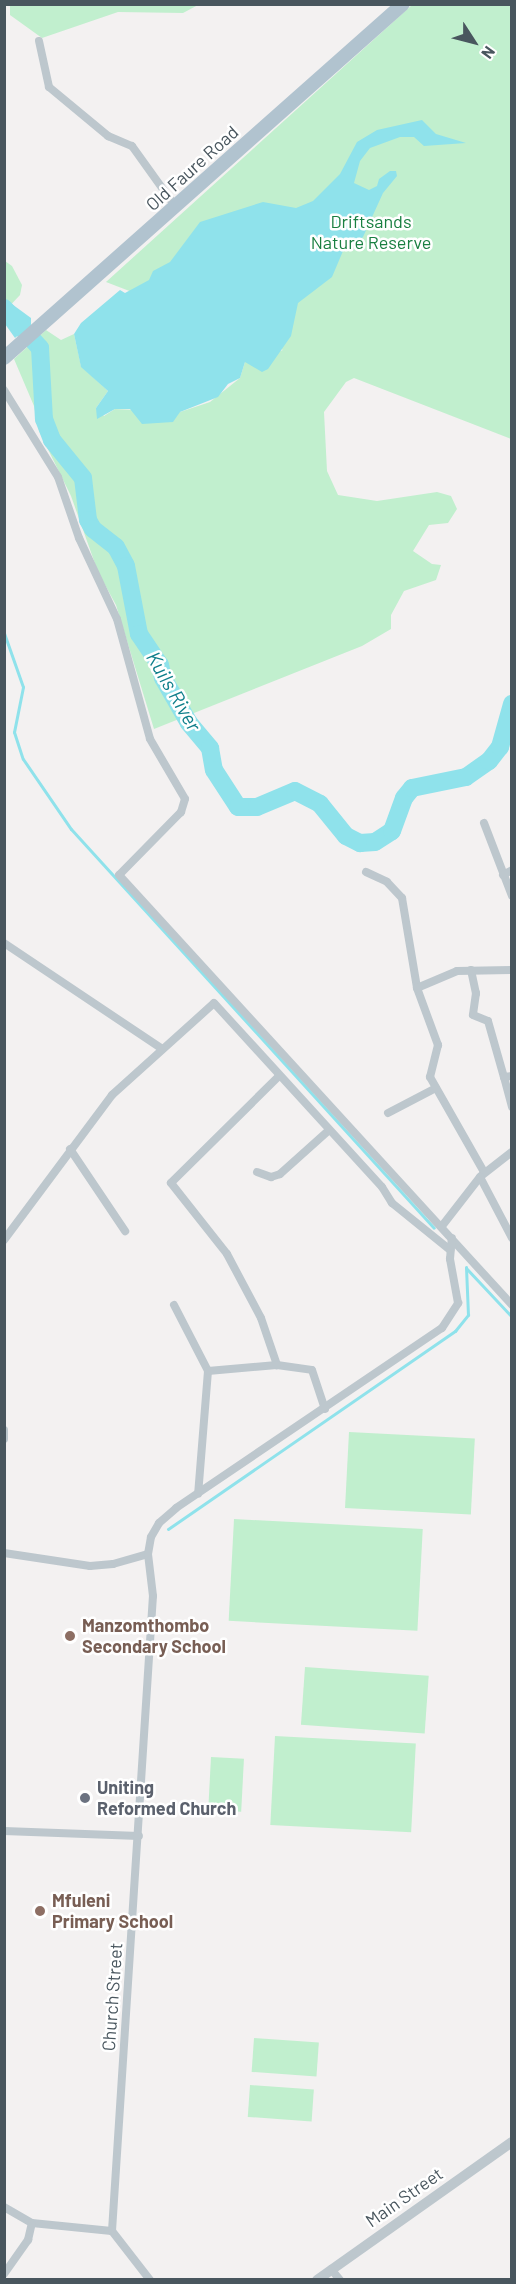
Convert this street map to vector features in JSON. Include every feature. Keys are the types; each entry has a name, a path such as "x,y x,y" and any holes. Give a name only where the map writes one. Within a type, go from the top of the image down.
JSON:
{"main road":[{"name":"Old Faure Road","path":"8,354 403,4"}],"street":[{"path":"39,41 42,68 49,87 108,136 132,146 175,206"},
{"path":"4,390 58,477 87,557 117,619 150,739 185,799 182,812 119,874 512,1305"},
{"path":"484,823 507,872 512,896"},
{"path":"366,872 387,882 402,898 417,988 438,1045 429,1071 512,1238"},
{"path":"4,943 161,1048"},
{"path":"417,988 450,973 471,970 512,970"},
{"path":"471,970 476,993 473,1013 489,1023 508,1077 512,1107"},
{"path":"4,1240 112,1095 161,1048 214,1003 392,1203 450,1250"},
{"path":"277,1365 261,1318 227,1254 171,1183 279,1076"},
{"path":"388,1113 436,1088"},
{"path":"257,1172 271,1177 280,1174 329,1130"},
{"path":"70,1149 125,1231"},
{"path":"442,1226 482,1175 512,1152"},
{"path":"4,1552 90,1566 113,1564 148,1554 159,1523 198,1494 427,1341 450,1320 459,1294 450,1250 452,1238"},
{"path":"174,1305 208,1371 198,1494"},
{"path":"208,1371 277,1365 312,1370 325,1409"},
{"path":"4,1430 4,1438"},
{"name":"Church Street","path":"112,2231 153,1596 148,1554"},
{"path":"4,1831 139,1836"},
{"name":"Main Street","path":"316,2280 512,2142"},
{"path":"4,2207 32,2223 112,2231 150,2280"},
{"path":"4,2274 28,2240 32,2223"},
{"path":"332,2269 340,2280"}],"green space":[{"path":"10,4 198,5 183,13 118,12 42,38 10,15"},
{"name":"Driftsands Nature Reserve","path":"412,5 511,5 511,439 354,378 346,382 324,412 327,471 338,495 377,501 437,492 451,496 457,509 448,523 429,525 413,551 432,564 441,565 436,580 404,591 391,615 391,629 362,646 154,729 116,605 98,572 71,496 39,431 34,406 14,359 46,330 61,340 74,334 81,366 108,391 96,408 104,416 115,409 180,412 210,402 240,378 245,362 283,350 106,282"},
{"path":"5,261 12,266 22,285 20,295 5,311"},
{"path":"349,1432 475,1439 471,1514 345,1508"},
{"path":"234,1519 423,1529 417,1631 229,1621"},
{"path":"305,1667 429,1676 425,1734 301,1725"},
{"path":"275,1736 416,1743 411,1832 270,1825"},
{"path":"211,1757 244,1759 241,1812 208,1810"},
{"path":"254,2038 319,2043 316,2076 252,2072"},
{"path":"250,2085 314,2089 312,2121 248,2117"}],"water":[{"path":"422,120 436,134 466,143 424,146 414,137 400,137 370,148 360,161 354,183 369,190 377,186 379,179 390,171 396,171 397,176 383,193 363,237 343,251 332,277 298,303 291,336 268,369 262,372 245,362 240,378 228,384 218,397 180,412 173,422 142,424 130,409 115,409 97,419 96,408 108,391 81,367 74,334 81,323 120,290 125,293 149,280 153,271 170,262 200,222 263,202 296,208 313,201 340,174 357,142 377,130"},
{"path":"5,299 31,318 31,324 15,338 5,324"}],"waterway":[{"name":"Kuils River","path":"4,308 40,348 44,419 52,440 83,478 88,520 93,529 116,547 126,566 139,634 160,665 163,678 189,723 210,748 214,770 238,807 257,807 295,791 320,804 346,836 360,843 375,842 392,831 404,798 412,788 466,777 489,761 500,747 512,704"},
{"path":"4,633 23,687 14,732 23,759 71,829 434,1228"},
{"path":"168,1529 455,1331 468,1315 466,1267"},
{"path":"466,1268 512,1317"}],"place":[{"name":"Manzomthombo Secondary School","path":"70,1636"},
{"name":"Uniting Reformed Church","path":"85,1798"},
{"name":"Mfuleni Primary School","path":"40,1911"}]}
